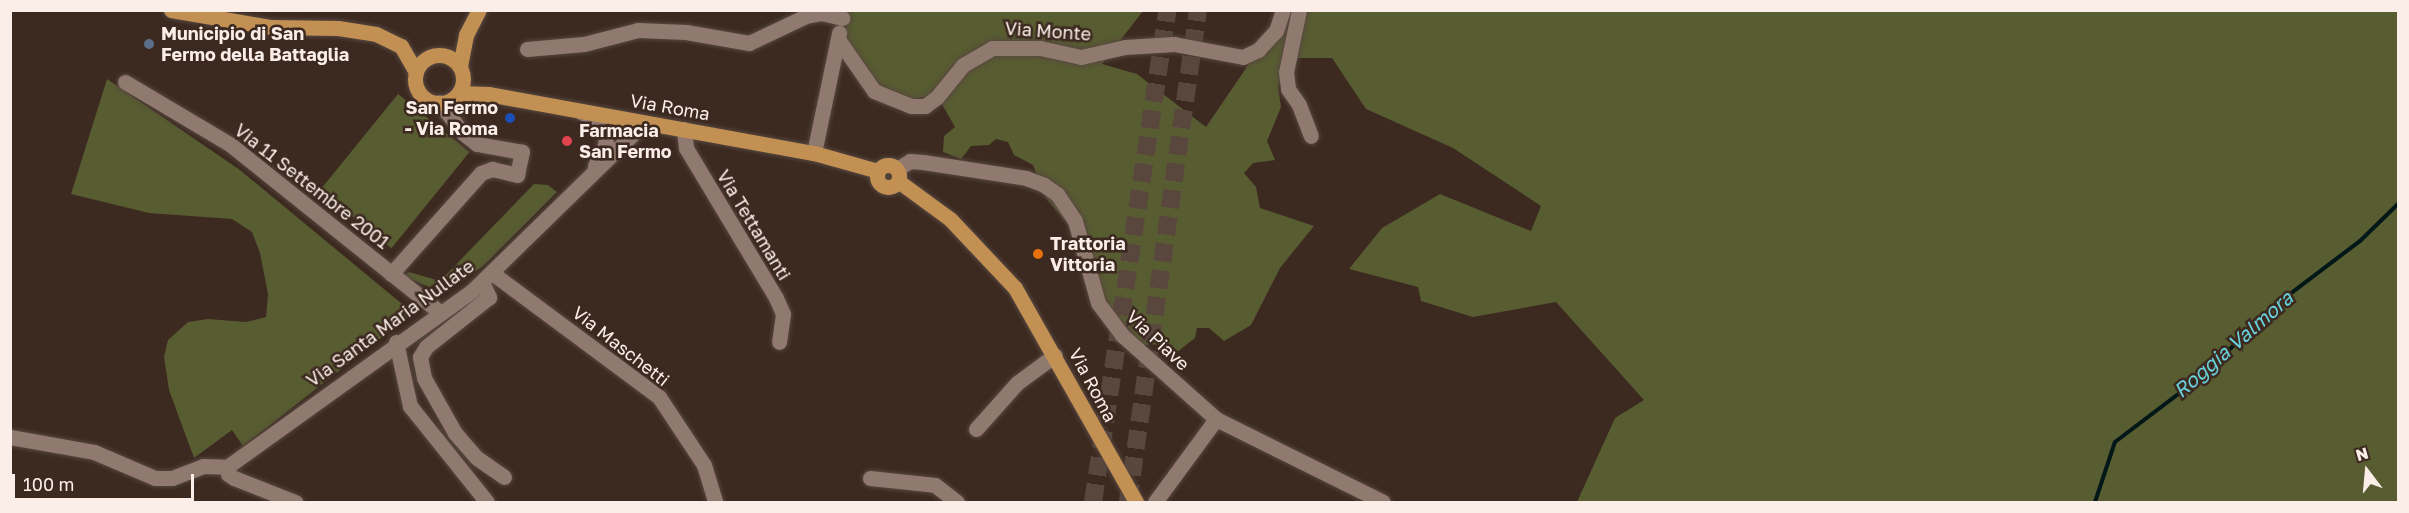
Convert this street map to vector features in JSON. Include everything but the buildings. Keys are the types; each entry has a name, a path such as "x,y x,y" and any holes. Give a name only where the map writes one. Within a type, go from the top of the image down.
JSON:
{"main road":[{"path":"171,10 270,27 338,28 376,34 401,46 416,72 417,88 423,96 439,102 459,93 466,35 479,10"},
{"path":"416,72 425,59 439,55 466,35"},
{"path":"439,55 450,57 461,71"},
{"name":"Via Roma","path":"461,71 488,94"},
{"name":"Via Roma","path":"459,93 488,94 813,153 878,171 887,165 986,253 1015,288 1055,355 1124,484 1136,502"}],"street":[{"name":"Via Monte","path":"838,39 874,91 911,106 925,106 937,98 963,65 992,48 1040,48 1082,57 1125,47 1174,44 1243,57 1258,50 1276,31 1283,10"},
{"path":"1299,10 1286,72 1288,89 1299,105 1311,136"},
{"path":"527,49 584,44 638,30 686,32 749,43 806,16 821,13 842,14 813,153"},
{"name":"Via 11 Settembre 2001","path":"125,82 231,145 438,311"},
{"path":"391,274 481,173 492,169 518,175 522,152 477,144 463,133 439,102"},
{"name":"Via Santa Maria Nullate","path":"575,109 597,120 604,131 606,143 591,172"},
{"name":"Via Santa Maria Nullate","path":"227,467 487,277 591,172 644,123"},
{"name":"Via Tettamanti","path":"684,129 686,148 776,298 783,314 779,342"},
{"name":"Via Piave","path":"897,175 910,161 1026,178 1057,194 1075,221 1098,303 1108,319 1216,419 1383,502"},
{"path":"487,277 489,297 426,346 420,357 424,378 455,433 477,458 504,477"},
{"name":"Via Maschetti","path":"487,277 658,397 704,465 715,502"},
{"path":"396,342 410,406 487,502"},
{"path":"976,429 1017,383 1055,355"},
{"path":"1155,502 1216,419"},
{"path":"10,437 94,452 155,478 172,478 203,466 227,467 228,474 234,478 295,502"},
{"path":"870,478 935,485 957,502"}],"green space":[{"path":"847,11 1143,11 1102,64 1137,74 1206,127 1285,11 2398,11 2398,502 1577,502 1615,418 1644,400 1556,302 1473,317 1421,301 1418,287 1349,269 1382,228 1440,194 1531,231 1541,206 1453,148 1366,109 1332,58 1294,58 1278,86 1281,107 1267,141 1275,160 1253,163 1244,173 1256,187 1260,208 1314,226 1280,268 1251,325 1224,341 1209,328 1197,328 1195,338 1176,353 1168,344 1140,345 1103,298 1075,233 1046,198 1033,165 1014,155 1008,142 996,139 989,145 971,146 961,159 943,152 944,136 955,127 936,94 908,101 873,83 845,39"},
{"path":"107,79 240,170 413,313 243,446 232,430 194,458 169,390 164,357 168,340 188,322 208,319 246,322 266,317 268,294 260,253 252,232 232,219 149,213 71,194"},
{"path":"398,94 469,152 391,248 320,190"},
{"path":"534,184 548,185 557,192 483,266 461,282 431,288 404,276 409,272 440,281"}],"waterway":[{"name":"Roggia Valmora","path":"2095,502 2115,442 2206,373 2270,309 2360,241 2398,204"}],"tunnel":[{"path":"1093,502 1167,10"},
{"path":"1128,502 1198,10"}],"place":[{"name":"Municipio di San Fermo della Battaglia","path":"149,44"},
{"name":"San Fermo - Via Roma","path":"510,118"},
{"name":"Farmacia San Fermo","path":"567,141"},
{"name":"Trattoria Vittoria","path":"1038,254"}]}
